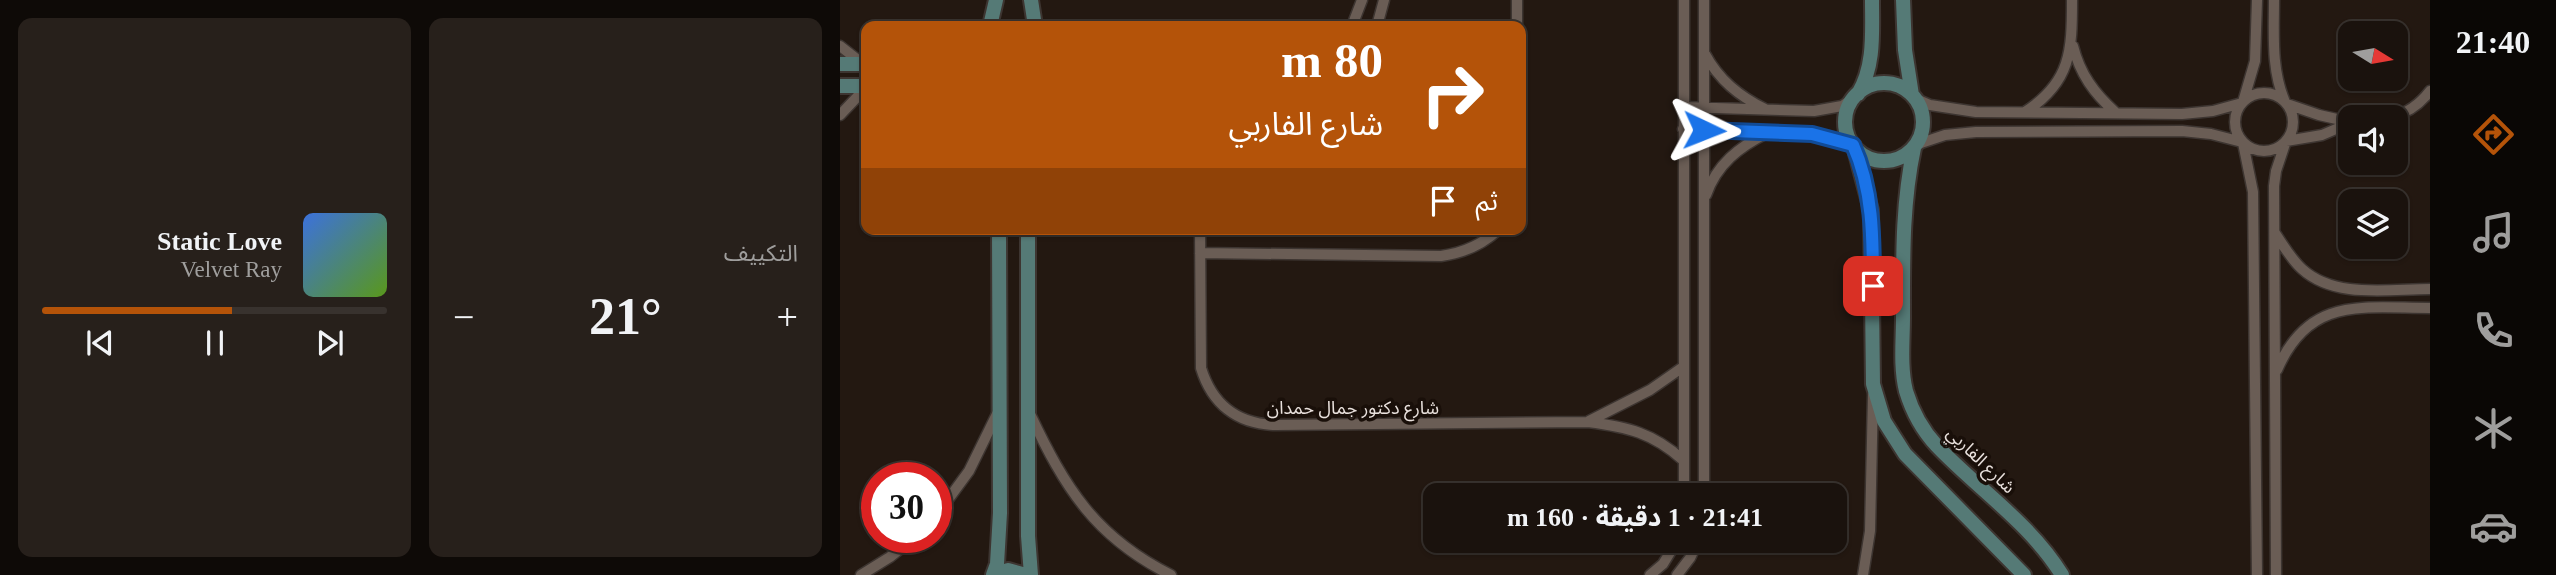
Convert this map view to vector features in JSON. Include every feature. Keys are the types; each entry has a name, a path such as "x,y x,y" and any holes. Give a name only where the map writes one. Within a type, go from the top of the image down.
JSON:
{"street":[{"path":"991,21 996,0"},
{"path":"1031,0 1034,21"},
{"path":"1354,21 1363,0"},
{"path":"1378,21 1384,0"},
{"path":"1517,0 1517,21"},
{"path":"1684,0 1684,483"},
{"path":"1704,0 1704,483"},
{"path":"1863,575 1870,531 1873,384 1871,210 1848,135 1846,115 1864,84 1871,57 1872,0"},
{"path":"1684,129 1812,134 1853,145 1872,159 1884,161 1905,155 1914,146 1923,127 1920,107 1913,96 1905,50 1903,0"},
{"path":"2025,112 2053,89 2066,65 2072,38 2072,0"},
{"path":"2256,575 2253,192 2243,143 2235,127 2235,118 2243,102 2255,61 2257,0"},
{"path":"2274,0 2276,76 2293,118 2293,126 2276,171 2276,575"},
{"path":"2072,38 2086,79 2098,97 2115,112"},
{"path":"840,46 861,61"},
{"path":"1704,51 1712,67 1730,87 1769,111"},
{"path":"840,64 861,64"},
{"path":"1684,107 1769,111 1827,110 1842,106 1874,85 1884,83 1894,85 1930,105 1960,111 2197,113 2243,102 2249,97 2264,93 2272,94 2286,103 2319,116 2338,120"},
{"path":"840,86 861,88"},
{"path":"2408,110 2430,91"},
{"path":"840,115 861,93"},
{"path":"1914,146 1945,135 1989,132 2182,131 2211,134 2265,152 2286,141 2322,135 2338,128"},
{"path":"1704,202 1710,183 1734,152 1769,132"},
{"name":"شارع الفاربي","path":"1914,146 1905,194 1903,229 1903,367 1912,410 1936,445 2022,526 2062,575"},
{"path":"2274,232 2300,267 2329,285 2346,289 2430,289"},
{"path":"994,575 1000,531 999,235"},
{"path":"1028,235 1028,536 1031,575"},
{"name":"شارع دكتور جمال حمدان","path":"1200,235 1200,368 1209,389 1222,406 1246,421 1275,425 1588,422 1637,430 1654,438 1683,460"},
{"path":"1200,253 1441,256 1479,245 1492,235"},
{"path":"2275,374 2287,348 2298,334 2328,314 2345,309 2430,308"},
{"name":"شارع دكتور جمال حمدان","path":"1588,422 1641,395 1683,367"},
{"path":"1873,384 1884,421 1905,454 2024,575"},
{"path":"952,494 969,471 1000,408"},
{"path":"1028,409 1051,459 1088,513 1112,537 1138,557 1171,575"},
{"path":"861,575 895,553"},
{"path":"1650,575 1669,553"},
{"path":"1678,575 1692,553"},
{"path":"994,575 1008,570 1026,575"}],"route":[{"path":"1704,130 1812,134 1853,145 1865,180 1871,210 1873,286"}]}
